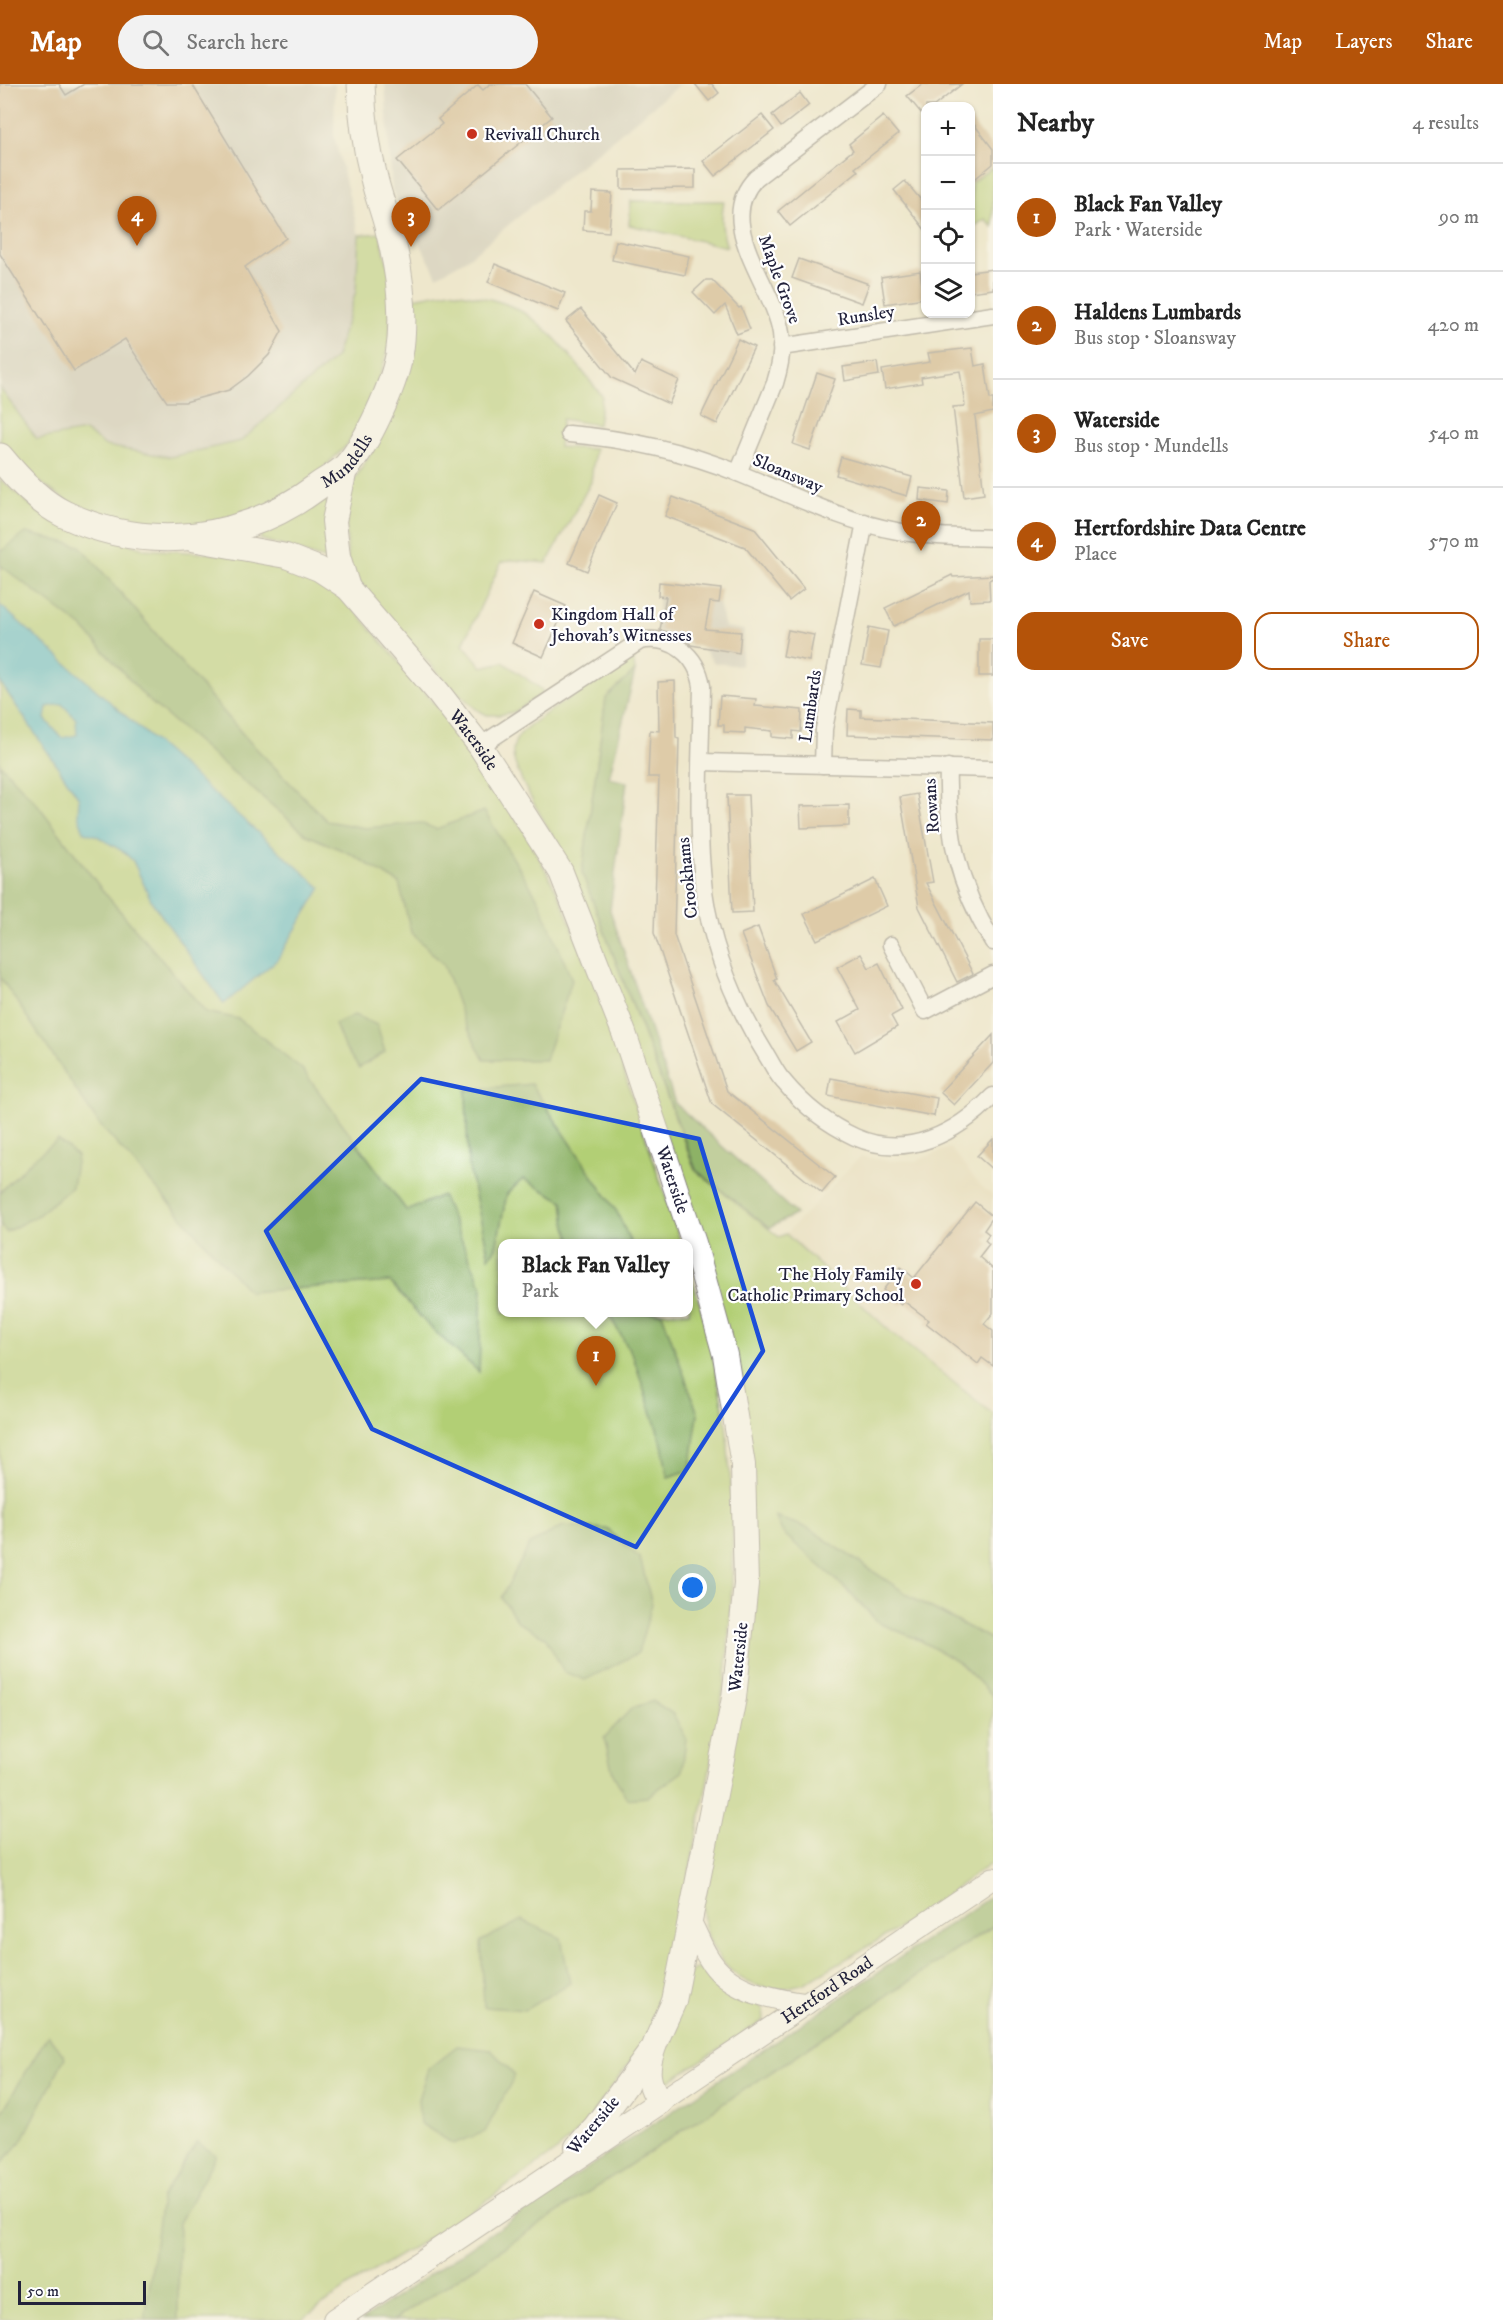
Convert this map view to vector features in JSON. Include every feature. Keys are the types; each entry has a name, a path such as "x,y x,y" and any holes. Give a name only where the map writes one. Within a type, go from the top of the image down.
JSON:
{"main road":[{"name":"Mundells","path":"0,457 39,497 63,513 97,527 133,536 160,538 187,538 234,530 262,520 289,507 345,469 357,453 394,378 402,335 403,299 390,232 366,144 361,84"},
{"name":"Waterside","path":"345,469 334,521 338,556 348,588"},
{"name":"Waterside","path":"187,538 286,556 319,569 348,588 438,692 480,746 561,872 624,1033 693,1239"},
{"name":"Waterside","path":"660,2102 652,2088 648,2074 654,2047 674,2001 691,1923 734,1698 746,1584 743,1465 725,1355 693,1240"},
{"name":"Waterside","path":"552,2174 595,2127 654,2047"},
{"path":"335,2320 660,2102"}],"street":[{"name":"Maple Grove","path":"738,473 775,383 779,370 781,347 781,332 775,314 744,237 740,221 743,196 756,178 879,84"},
{"name":"Runsley","path":"781,347 993,315"},
{"name":"Sloansway","path":"570,434 648,444 738,473 784,493 895,531 993,538"},
{"name":"Lumbards","path":"865,522 824,729 823,765 993,769"},
{"name":"Crookhams","path":"480,746 640,641 660,640 671,642 680,648 697,666 701,675 702,847 704,891 711,926 738,1005 782,1081 812,1111 833,1126 868,1143 887,1146 907,1146 943,1135 972,1116 993,1095"},
{"path":"701,762 823,765"},
{"name":"Rowans","path":"948,767 948,816 956,857 975,910 993,942"},
{"path":"891,945 925,1011 993,975"},
{"name":"Hertford Road","path":"660,2102 993,1878"},
{"path":"691,1923 708,1959 727,1979 748,1991 806,2004"}],"highlighted area":[{"path":"421,1079 699,1139 763,1351 636,1547 372,1429 266,1231"}],"shaded area":[{"path":"0,84 335,84 334,136 359,235 356,291 336,357 241,441 170,457 106,446 85,431 37,439 0,388"},
{"path":"385,84 680,84 467,259 437,276 392,190"},
{"path":"659,582 721,589 719,603 725,627 744,630 741,666 714,663 702,647 687,644 688,637 657,632"},
{"name":"The Holy Family Catholic Primary School","path":"950,1148 977,1182 993,1196 993,1415 893,1334 786,1234 861,1156 884,1160 916,1161"}],"green space":[{"path":"993,167 993,227 985,219 975,226 975,180"},
{"path":"631,201 724,201 722,224 727,247 629,225"},
{"path":"380,233 390,274 390,343 373,398 348,444 314,477 287,497 219,525 137,525 93,514 65,500 33,477 9,455 0,443 0,388 37,439 85,431 106,446 170,457 241,441 336,357 356,291 359,235"},
{"path":"450,291 500,302 531,318 557,341 602,396 598,425 562,419 559,447 595,449 591,482 547,563 512,560 501,563 463,644 482,667 503,662 541,689 543,694 514,712 499,715 487,715 476,709 445,681 363,589 348,566 345,503 351,485 369,456 414,298"},
{"path":"0,479 41,514 144,549 263,557 284,561 342,595 450,722 525,832 560,897 594,982 680,1239 498,1239 498,1317 693,1317 693,1282 708,1331 726,1423 733,1512 727,1666 713,1753 668,1981 651,2033 583,2127 558,2150 459,2220 355,2282 301,2320 0,2320"},
{"path":"321,499 328,502 327,557 324,559 260,539 263,532 295,518"},
{"path":"26,533 80,546 248,740 327,821 365,828 420,823 436,829 484,811 539,900 572,980 545,1060 484,1060 463,1019 444,965 411,932 399,883 351,854 307,835 147,699 83,628 0,565 0,552"},
{"path":"633,654 635,671 606,698 582,873 695,1170 779,1237 786,1234 893,1334 993,1414 993,1640 916,1600 808,1528 776,1518 879,1623 920,1640 960,1663 993,1696 993,1862 961,1884 935,1907 803,1984 780,1989 748,1982 735,1974 714,1950 704,1920 703,1904 741,1695 744,1423 693,1262 693,1239 686,1239 563,853 525,787 514,760 513,751 517,739 531,724"},
{"path":"635,671 609,778 627,782 610,910 675,1103 796,1214 769,1228 696,1170 582,873 606,698"},
{"path":"0,764 38,805 103,891 206,1012 239,1019 302,1069 407,1211 442,1195 482,1287 479,1372 426,1323 390,1282 249,1292 99,1124 0,977"},
{"path":"354,1015 377,1025 385,1052 359,1068 344,1047 335,1024"},
{"path":"531,1084 617,1212 629,1239 571,1239 566,1227 563,1201 523,1179 507,1194 496,1248 489,1257 468,1164 466,1090"},
{"path":"58,1140 77,1156 72,1187 38,1215 6,1232 0,1224 0,1192 33,1159"},
{"path":"610,1317 663,1317 698,1414 690,1470 668,1477 662,1444 633,1356"},
{"path":"775,1517 808,1528 916,1600 993,1640 993,1696 960,1663 920,1640 879,1623 850,1592 783,1533"},
{"path":"563,1526 607,1529 640,1558 652,1604 638,1653 585,1680 564,1672 545,1637 519,1623 501,1598 530,1544"},
{"path":"653,1701 673,1714 686,1738 682,1772 647,1797 627,1799 613,1774 604,1738 632,1708"},
{"path":"993,1895 993,1926 394,2320 362,2320"},
{"path":"522,1920 561,1938 570,1983 525,2010 484,2007 481,1941"},
{"path":"993,1926 993,2320 394,2320"},
{"path":"698,1968 720,1987 760,2006 764,2020 659,2088 654,2070 691,1971"},
{"path":"48,2035 65,2057 23,2139 0,2166 0,2115"},
{"path":"457,2046 491,2050 515,2075 485,2132 453,2144 420,2123 418,2099 428,2069"},
{"path":"197,2142 216,2155 179,2223 178,2320 145,2320 161,2198"}],"water":[{"path":"0,605 321,888 277,960 224,1004 152,902 133,861 124,852 97,836 84,832 78,815 79,798 0,682","holes":["62,704 76,719 77,735 62,738 45,719 47,707"]}],"building":[{"path":"0,84 59,84 66,95 84,84 192,84 286,238 245,267 282,331 269,355 248,376 229,390 185,402 167,402 125,339 74,371 0,254"},
{"path":"490,84 525,84 552,117 438,210 397,160 442,124 438,119 478,85 483,90"},
{"path":"695,84 712,84 719,93 709,101"},
{"path":"923,84 962,84 939,102 921,102 921,113 907,96"},
{"path":"800,93 809,105 781,127 772,115"},
{"path":"762,115 774,130 715,176 703,161"},
{"path":"883,116 898,134 855,168 858,171 790,226 778,211 853,150 849,144"},
{"path":"975,126 993,149 993,164 975,179"},
{"path":"695,169 695,188 621,189 621,170"},
{"path":"905,181 921,200 921,225 894,190"},
{"path":"592,192 612,193 609,232 583,230 584,211 591,211"},
{"path":"616,241 689,256 685,275 612,260"},
{"path":"799,259 869,284 862,303 792,278"},
{"path":"495,264 565,293 558,311 488,282"},
{"path":"993,269 993,289 975,291 975,271"},
{"path":"920,271 921,298 885,304 881,277"},
{"path":"706,280 712,280 739,308 741,307 750,329 737,334 725,305 715,315 693,292"},
{"path":"581,309 635,375 641,362 679,380 669,404 612,378 566,321"},
{"path":"738,339 754,347 717,424 701,416"},
{"path":"972,348 975,366 985,364 990,399 993,399 993,412 975,416 984,494 964,497 953,407 965,406 960,371 921,377 922,383 885,389 882,370 930,362 928,353"},
{"path":"877,362 879,375 845,381 843,367"},
{"path":"817,373 835,379 810,450 793,444"},
{"path":"841,457 912,477 907,496 836,475"},
{"path":"920,488 949,491 948,504 919,500"},
{"path":"599,495 617,503 587,571 569,563"},
{"path":"673,497 754,528 804,589 789,601 745,547 665,516"},
{"path":"952,575 953,577 993,575 993,578 989,580 990,600 970,601 969,590 894,626 885,608"},
{"path":"659,582 721,589 719,603 710,602 705,629 741,632 739,653 691,645 688,641 689,637 660,630 666,597 658,596"},
{"name":"Kingdom Hall of Jehovah's Witnesses","path":"534,592 566,606 543,657 512,643"},
{"path":"869,627 888,631 881,668 862,665"},
{"path":"788,630 814,635 809,661 783,656"},
{"path":"979,639 993,639 993,676 979,676"},
{"path":"675,681 676,738 679,739 674,935 727,1091 835,1177 822,1193 712,1104 654,933 659,777 648,777 650,730 659,731 658,682"},
{"path":"720,696 756,699 755,706 802,710 801,732 793,731 793,739 772,737 772,731 745,728 745,733 724,732 724,725 718,725"},
{"path":"848,709 861,710 861,717 993,723 993,740 847,735"},
{"path":"917,794 933,882 926,883 973,974 957,982 919,907 900,797"},
{"path":"727,795 748,795 753,912 732,913"},
{"path":"849,805 849,826 801,828 800,806"},
{"path":"875,879 887,906 817,940 804,914"},
{"path":"758,927 777,979 774,980 811,1042 796,1051 769,1006 741,934"},
{"path":"861,954 869,968 879,963 902,1010 891,1016 897,1027 855,1052 838,1022 860,1010 837,967"},
{"path":"993,1035 993,1063 954,1105 940,1092"},
{"path":"831,1078 937,1098 934,1116 828,1096"},
{"path":"993,1139 993,1170 977,1156"},
{"path":"975,1202 993,1217 984,1230 989,1234 985,1240 989,1244 979,1257 993,1269 993,1313 984,1324 993,1331 993,1366 982,1358 978,1364 926,1323 929,1320 906,1303 901,1305 883,1290 901,1267 914,1278"}],"place":[{"name":"Revivall Church","path":"472,134"},
{"name":"Hertfordshire Data Centre","path":"137,246"},
{"name":"Waterside","path":"411,247"},
{"name":"Haldens Lumbards","path":"921,551"},
{"name":"Kingdom Hall of Jehovah's Witnesses","path":"539,624"},
{"name":"The Holy Family Catholic Primary School","path":"916,1284"},
{"name":"Black Fan Valley","path":"596,1386"}]}
